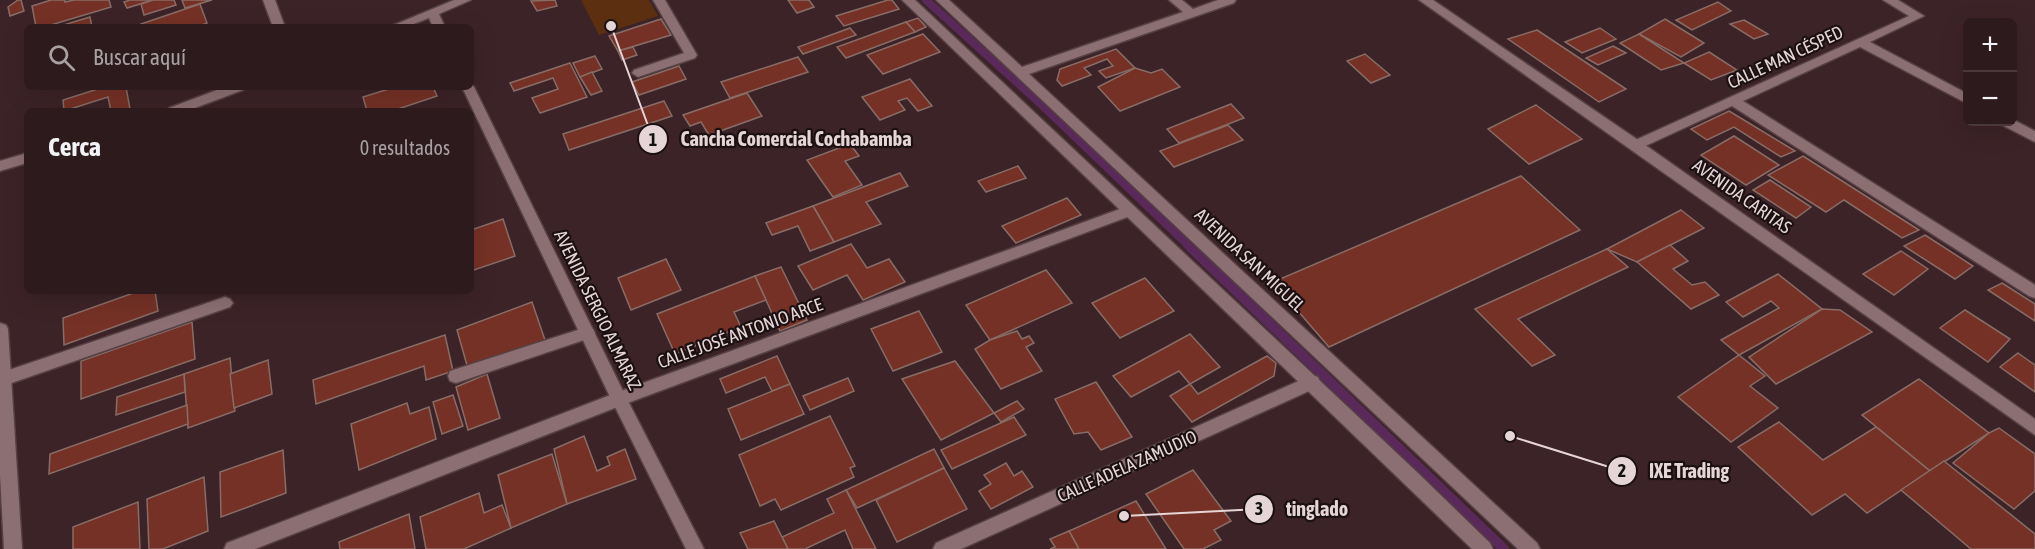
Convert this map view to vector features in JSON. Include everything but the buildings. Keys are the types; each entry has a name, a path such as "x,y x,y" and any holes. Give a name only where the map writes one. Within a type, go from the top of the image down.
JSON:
{"street":[{"path":"269,0 278,24"},
{"path":"403,24 465,0"},
{"path":"639,73 691,55 659,0"},
{"path":"908,0 1485,549"},
{"name":"AVENIDA SAN MIGUEL","path":"942,0 1022,72 1531,549"},
{"path":"1175,0 1191,13"},
{"path":"1022,72 1230,0"},
{"name":"AVENIDA CARITAS","path":"1425,0 1636,145 2035,428"},
{"name":"CALLE MAN CÉSPED","path":"1636,145 1918,16 1889,0"},
{"path":"432,13 438,24"},
{"path":"1860,42 1963,97"},
{"path":"182,108 229,90"},
{"name":"AVENIDA SERGIO ALMARAZ","path":"469,90 619,399 695,549"},
{"path":"1734,100 2034,292"},
{"path":"2014,126 2035,137"},
{"path":"0,166 24,159"},
{"name":"CALLE JOSÉ ANTONIO ARCE","path":"233,549 619,399 1128,211"},
{"path":"3,379 225,303"},
{"path":"0,329 13,549"},
{"path":"456,376 587,333"},
{"name":"CALLE ADELA ZAMUDIO","path":"942,549 1312,382"}],"shaded area":[{"path":"581,0 649,0 658,16 599,35"}],"waterway":[{"path":"926,0 1043,106 1189,246"},
{"path":"1188,245 1504,549"}],"place":[{"name":"Cancha Comercial Cochabamba","path":"611,26"},
{"name":"IXE Trading","path":"1510,436"},
{"name":"tinglado","path":"1124,516"}]}
